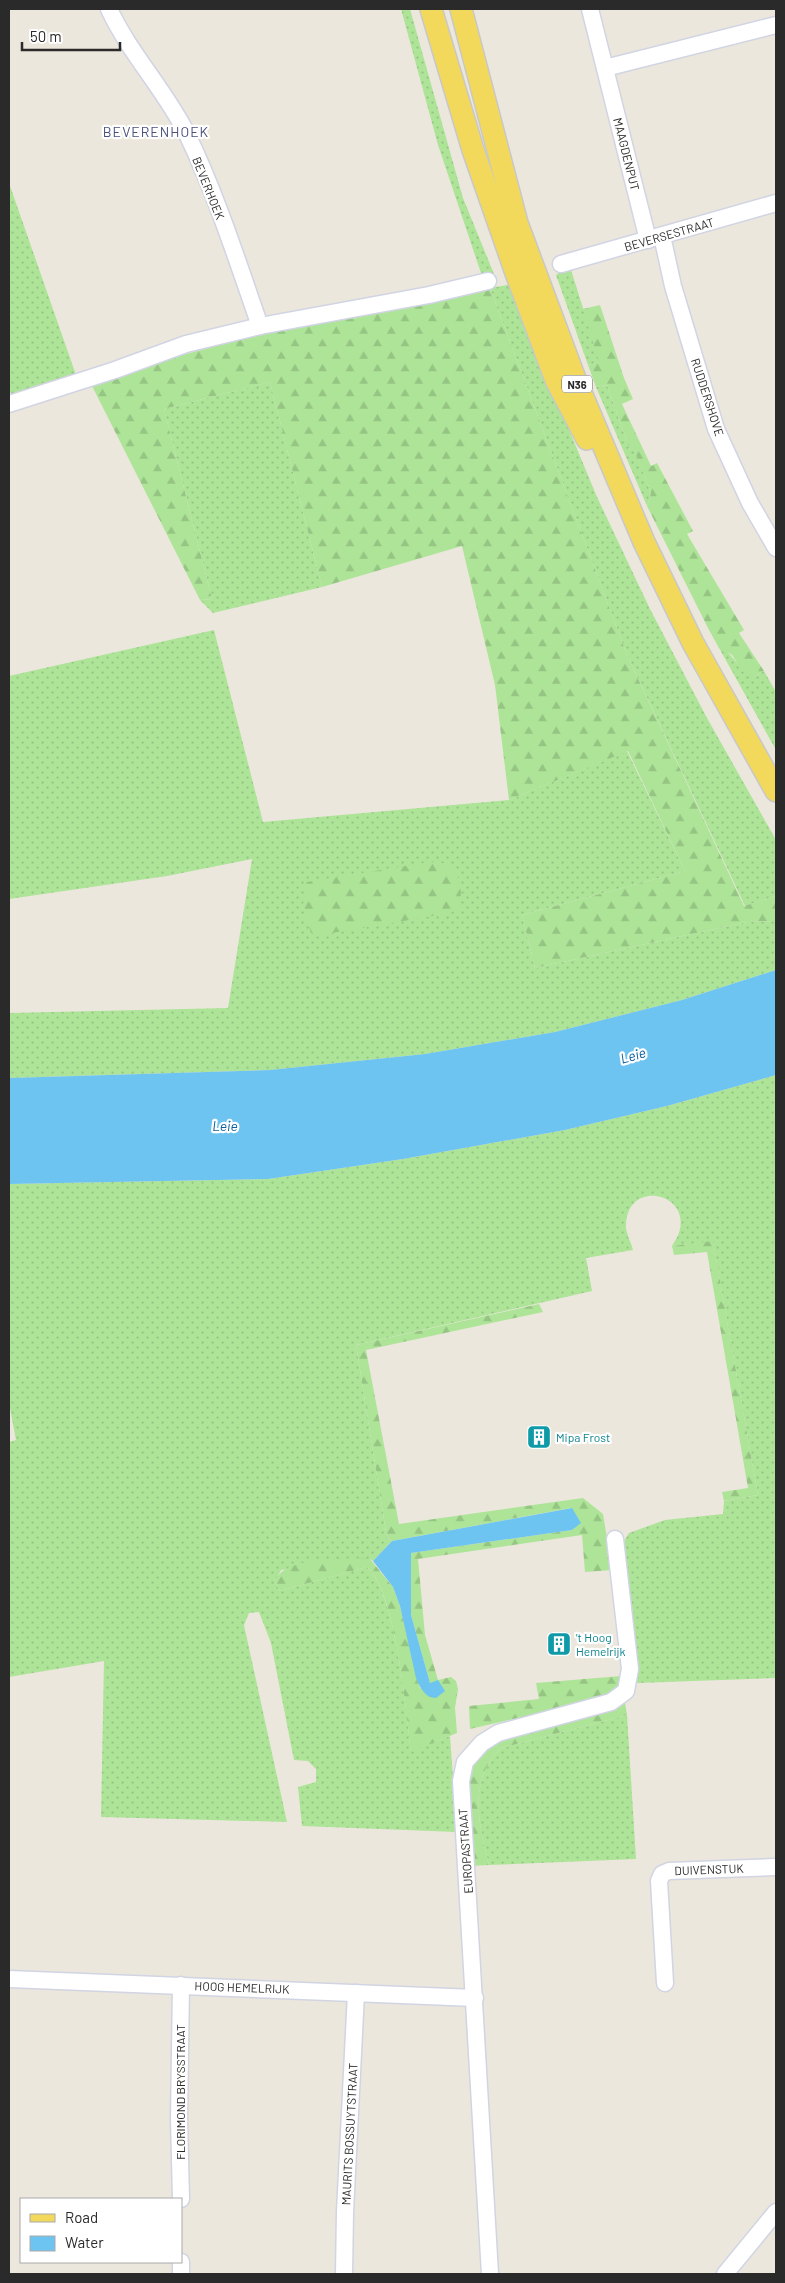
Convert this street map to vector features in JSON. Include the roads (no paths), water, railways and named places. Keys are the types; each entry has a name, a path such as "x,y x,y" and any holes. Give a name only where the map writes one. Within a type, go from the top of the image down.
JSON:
{"main road":[{"path":"431,9 473,150 497,216"},
{"name":"N36","path":"447,9 497,216 516,273 556,380 612,488 644,542"},
{"name":"N36","path":"461,9 518,223 542,295 574,376 644,542 693,643 776,791"},
{"path":"470,9 482,89"}],"street":[{"name":"BEVERHOEK","path":"109,9 117,26 143,68 171,106 187,134 214,199 260,326"},
{"name":"MAAGDENPUT","path":"590,9 605,68 655,238"},
{"path":"605,68 776,24"},
{"name":"BEVERSESTRAAT","path":"561,264 776,203"},
{"name":"RUDDERSHOVE","path":"655,238 673,286 716,428 750,503 776,548"},
{"path":"9,404 115,370 186,344 260,326 430,295 488,282"},
{"name":"EUROPASTRAAT","path":"490,2274 461,1781 465,1762 482,1743 498,1733 611,1702 626,1691 630,1669 615,1539"},
{"name":"DUIVENSTUK","path":"665,1983 659,1881 662,1874 669,1870 776,1867"},
{"name":"HOOG HEMELRIJK","path":"9,1979 475,1998"},
{"name":"FLORIMOND BRYSSTRAAT","path":"181,1985 179,2119 181,2198"},
{"name":"MAURITS BOSSUYTSTRAAT","path":"344,2274 345,2206 356,1993"},
{"path":"726,2274 776,2212"}],"water":[{"name":"Leie","path":"776,970 776,1075 667,1106 565,1130 403,1159 268,1179 9,1184 9,1078 270,1070 425,1054 555,1032 682,1000"},
{"path":"572,1508 581,1523 572,1530 411,1553 411,1615 430,1683 438,1680 445,1691 436,1698 426,1694 416,1678 400,1606 393,1587 373,1561 392,1541"}],"place":[{"name":"Mipa Frost","path":"539,1437"},
{"name":"'t Hoog Hemelrijk","path":"559,1644"}],"district":[{"name":"BEVERENHOEK","path":"156,131"}]}
